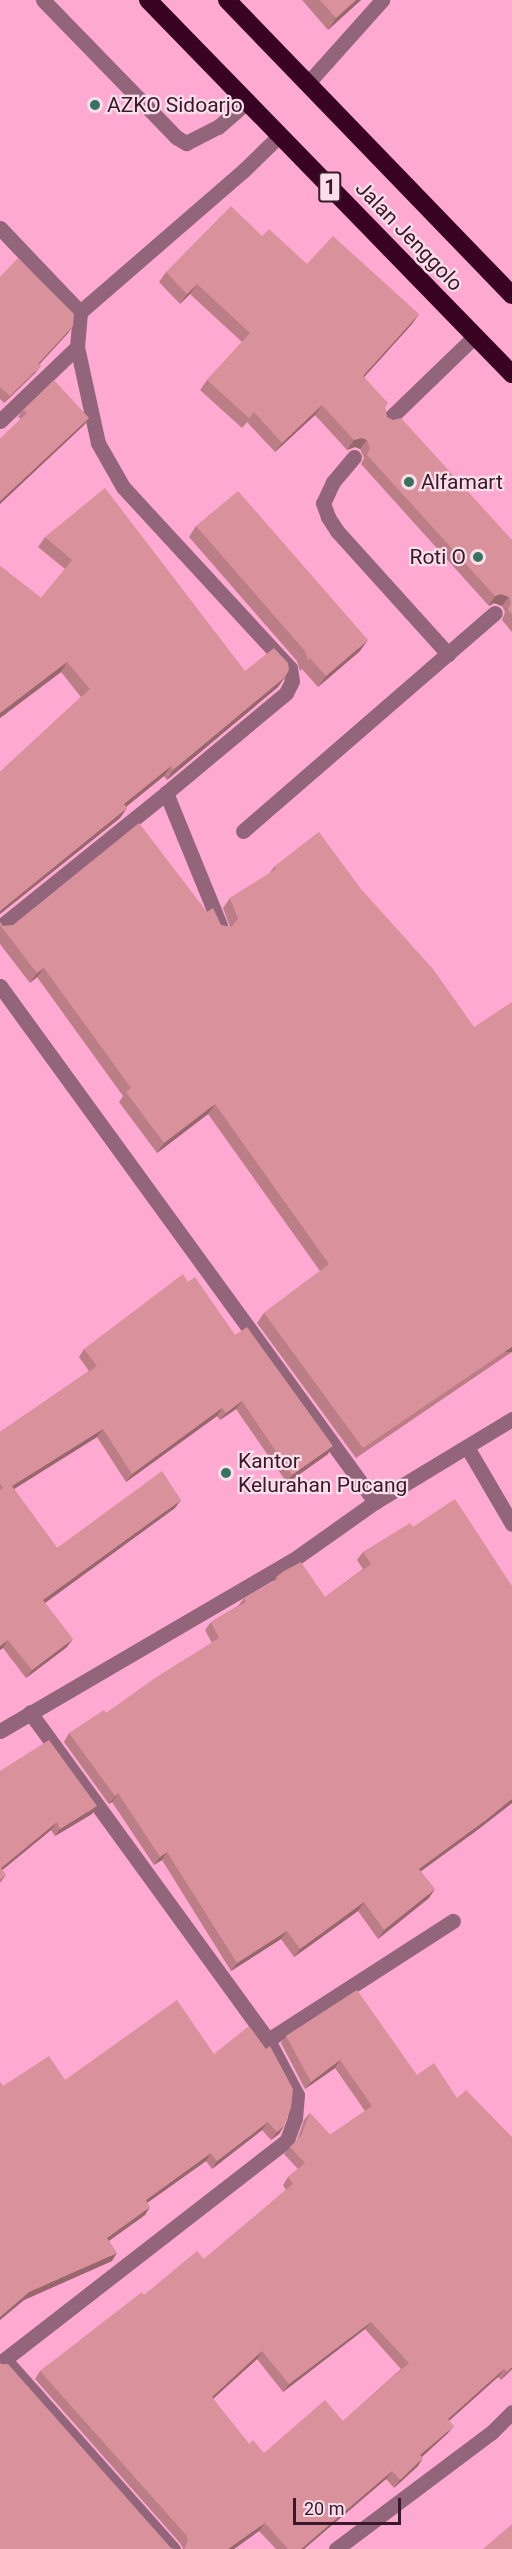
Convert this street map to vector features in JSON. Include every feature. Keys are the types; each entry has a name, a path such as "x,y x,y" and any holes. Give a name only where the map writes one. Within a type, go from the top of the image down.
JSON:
{"highway":[{"name":"Jalan Jenggolo","path":"148,0 512,374"},
{"name":"Jalan Jenggolo","path":"226,0 512,295"}],"street":[{"path":"44,0 176,137 186,143 218,127 247,102"},
{"path":"307,84 382,0"},
{"path":"0,927 166,794 286,693 292,681 290,668 123,487 98,443 78,347 80,312 243,171 280,135"},
{"path":"0,228 80,312"},
{"path":"388,420 475,336"},
{"path":"0,421 78,347"},
{"path":"354,457 333,482 323,503 328,517 337,531 448,654"},
{"path":"243,831 495,613"},
{"path":"166,794 221,928"},
{"path":"0,986 375,1502"},
{"path":"0,1731 293,1560 375,1502 512,1419"},
{"path":"467,1447 512,1524"},
{"path":"30,1712 268,2040 297,2095 295,2118 286,2139 2,2361 173,2549"},
{"path":"268,2040 453,1921"},
{"path":"336,2549 492,2432 512,2412"}],"building":[{"path":"320,0 356,0 336,18"},
{"path":"231,206 262,236 269,229 307,264 333,236 419,314 363,376 388,403 385,408 387,417 393,420 401,418 512,540 512,614 508,610 511,602 509,597 501,594 495,596 367,455 370,448 367,440 362,438 354,440 322,405 282,443 254,412 249,418 207,380 250,333 197,284 187,294 166,272"},
{"path":"18,258 74,314 73,326 38,364 41,366 10,396 0,387 0,277"},
{"path":"54,380 89,418 0,501 0,439 27,413 23,410"},
{"path":"105,488 245,671 274,648 288,663 289,670 285,677 173,770 171,766 124,804 127,808 0,911 0,772 90,689 67,662 0,713 0,566 41,598 72,560 45,537"},
{"path":"238,491 368,640 326,676 310,658 308,660 305,651 196,526"},
{"path":"139,823 207,912 213,908 221,925 231,927 238,919 230,898 276,869 274,867 319,832 361,889 433,969 474,1027 512,1002 512,1347 363,1448 264,1313 329,1264 215,1104 164,1143 126,1092 131,1088 44,968 37,973 0,925 0,922 3,926 13,925"},
{"path":"183,1274 188,1282 195,1277 235,1335 247,1327 333,1446 292,1475 242,1401 226,1413 222,1408 132,1474 103,1429 12,1486 57,1548 162,1471 181,1500 43,1600 73,1639 32,1670 8,1640 0,1646 0,1490 3,1488 0,1483 0,1432 97,1366 84,1349"},
{"path":"455,1499 512,1586 512,1799 419,1869 435,1889 384,1930 364,1902 300,1949 287,1931 237,1963 167,1852 160,1857 118,1793 115,1796 69,1733 104,1710 106,1713 155,1678 219,1638 211,1622 246,1602 244,1598 278,1579 276,1577 284,1571 301,1562 325,1597 371,1564 363,1552 410,1523 413,1527"},
{"path":"49,1740 97,1806 60,1829 57,1822 1,1868 6,1875 0,1879 0,1771"},
{"path":"357,1990 417,2075 434,2063 457,2098 466,2090 512,2137 512,2367 507,2372 504,2369 448,2419 454,2426 420,2455 423,2458 400,2480 392,2471 301,2549 288,2549 265,2523 228,2549 183,2549 188,2540 186,2535 40,2371 142,2292 144,2295 197,2251 204,2259 293,2184 288,2177 305,2163 290,2147 301,2136 310,2113 330,2135 372,2106 340,2060 311,2082 286,2036","holes":["371,2322 409,2363 343,2421 325,2400 264,2453 253,2440 249,2444 212,2397 262,2351 289,2384"]},
{"path":"177,2000 214,2054 249,2026 266,2049 270,2046 293,2089 291,2108 284,2126 277,2132 268,2122 217,2161 211,2153 146,2200 150,2207 107,2238 117,2253 29,2292 0,2317 0,2082 3,2086 49,2056 65,2080"},
{"path":"0,2362 8,2364 171,2548 175,2549 0,2549"},
{"path":"512,2524 512,2549 483,2549"}],"place":[{"name":"AZKO Sidoarjo","path":"95,105"},
{"name":"Alfamart","path":"409,482"},
{"name":"Roti O","path":"478,557"},
{"name":"Kantor Kelurahan Pucang","path":"226,1473"}]}
